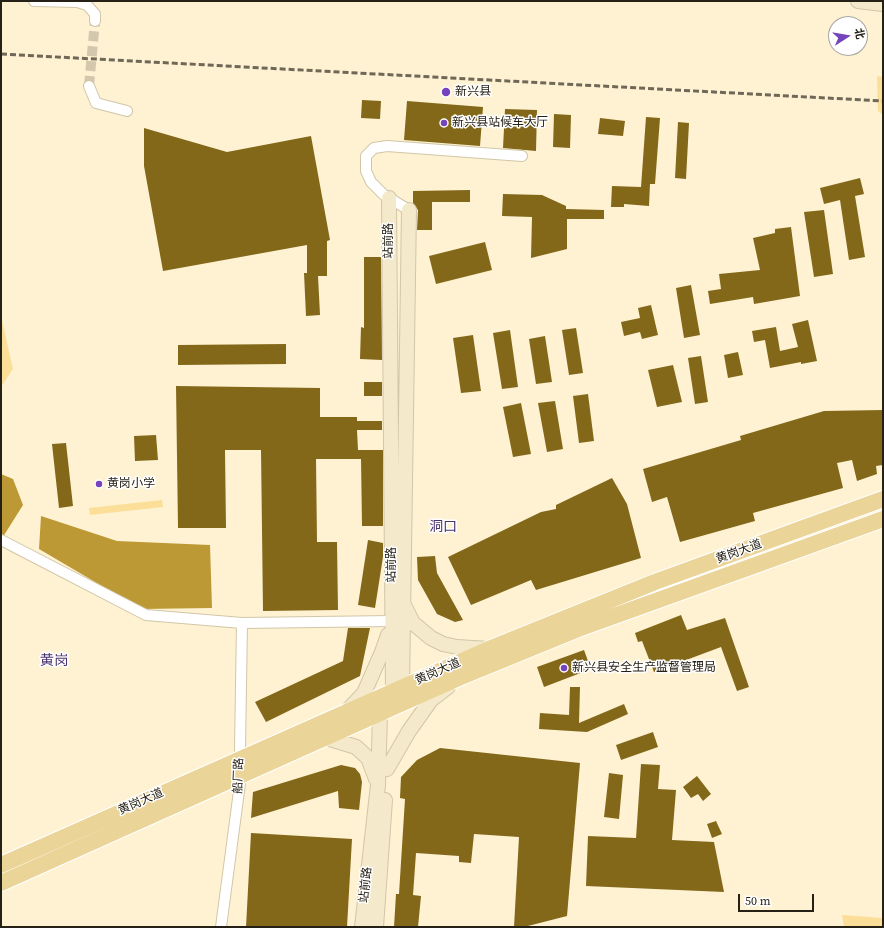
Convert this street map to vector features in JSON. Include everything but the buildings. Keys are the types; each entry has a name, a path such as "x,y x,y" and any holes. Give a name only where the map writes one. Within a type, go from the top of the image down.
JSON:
{"main road":[{"name":"黄岗大道","path":"1,865 489,649 655,582 883,499"},
{"path":"856,509 862,526"},
{"name":"黄岗大道","path":"1,883 463,676 578,629 883,519"}],"street":[{"path":"34,1 77,2 87,5 95,14 95,21"},
{"path":"858,1 883,4"},
{"path":"89,86 96,103 127,111"},
{"path":"409,210 389,198 371,182 366,170 366,156 374,148 387,146 522,156"},
{"name":"站前路","path":"389,198 392,621 397,689"},
{"name":"站前路","path":"362,927 385,712 397,689 402,603 409,210"},
{"path":"1,540 146,615 242,623 392,621 382,652 364,693 347,711"},
{"path":"402,603 413,623 431,638 444,644 457,647 489,649"},
{"name":"船厂路","path":"221,927 241,776 242,623"},
{"path":"387,768 409,731 431,700 463,676"},
{"name":"站前路","path":"376,927 387,768 385,712"},
{"path":"327,738 356,747 368,758 378,785"}],"shaded area":[{"path":"877,76 883,77 883,115 878,111"},
{"path":"1,316 13,369 1,387"},
{"path":"1,474 13,479 23,505 1,540"},
{"path":"162,500 163,507 90,515 89,508"},
{"path":"41,516 117,541 210,545 212,608 141,609 39,549"},
{"path":"842,915 883,918 883,927 844,927"}],"tunnel":[{"path":"89,86 95,21"}],"railway":[{"path":"1,54 883,101"}],"place":[{"name":"新兴县","path":"446,92"},
{"name":"新兴县站候车大厅","path":"444,123"},
{"name":"黄岗小学","path":"99,484"},
{"name":"新兴县安全生产监督管理局","path":"564,668"}],"district":[{"name":"洞口","path":"443,527"},
{"name":"黄岗","path":"54,661"}]}
